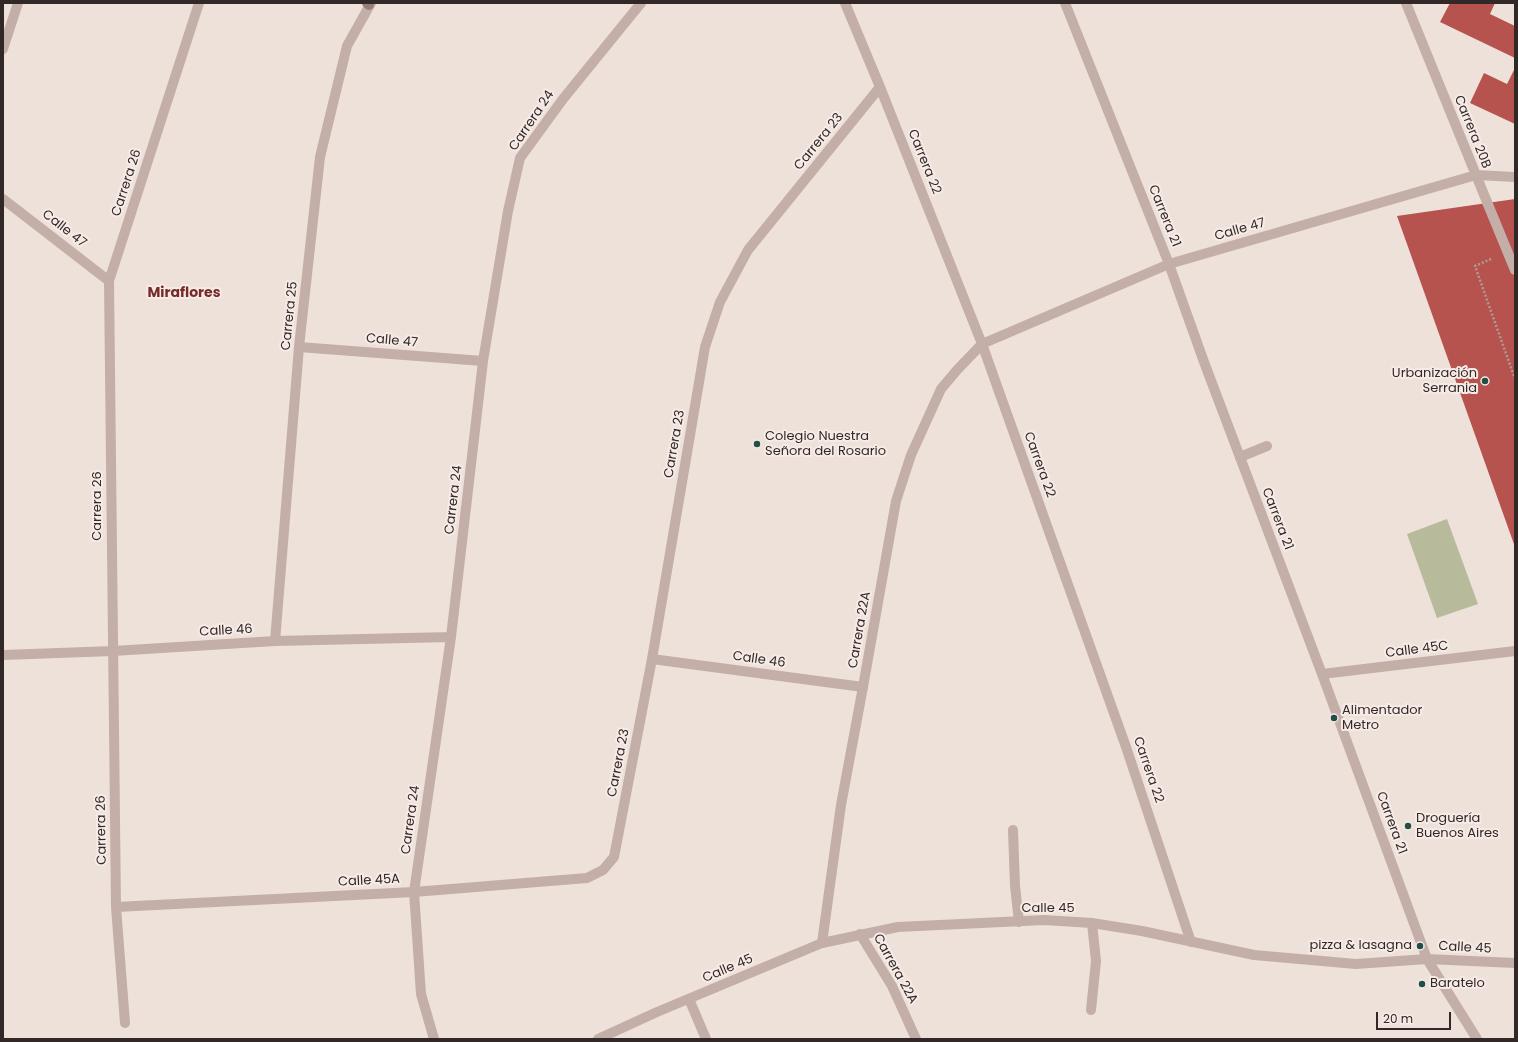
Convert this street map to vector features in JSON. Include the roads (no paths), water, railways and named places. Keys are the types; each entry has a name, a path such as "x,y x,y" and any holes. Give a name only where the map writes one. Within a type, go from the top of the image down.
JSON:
{"street":[{"path":"3,49 18,3"},
{"name":"Carrera 26","path":"125,1023 116,907 110,281 199,3"},
{"name":"Carrera 24","path":"434,1039 421,994 414,892 451,637 483,361 508,211 520,158 563,99 641,3"},
{"name":"Carrera 22","path":"845,3 982,344 1124,739 1191,942"},
{"name":"Carrera 21","path":"1065,3 1169,264 1204,362 1322,674 1427,959 1477,1039"},
{"name":"Carrera 20B","path":"1406,3 1515,270"},
{"name":"Carrera 25","path":"275,641 299,347 320,157 347,46 369,4"},
{"name":"Carrera 23","path":"614,857 652,659 705,347 720,302 748,250 880,87"},
{"name":"Calle 47","path":"982,344 1169,264 1476,175 1515,177"},
{"name":"Calle 47","path":"3,198 110,281"},
{"name":"Carrera 22A","path":"822,943 841,805 896,502 911,455 940,389 982,344"},
{"name":"Calle 47","path":"299,347 483,361"},
{"path":"1240,457 1267,446"},
{"name":"Calle 46","path":"3,656 275,641 451,637"},
{"name":"Calle 45C","path":"1322,674 1515,651"},
{"name":"Calle 46","path":"652,659 863,687"},
{"path":"1013,830 1015,886 1019,922"},
{"name":"Calle 45A","path":"116,907 414,892 587,878 603,870 614,857"},
{"name":"Calle 45","path":"598,1039 822,943 898,927 1044,920 1092,923 1142,931 1254,955 1356,964 1427,959 1515,963"},
{"path":"1091,1010 1096,961 1092,923"},
{"name":"Carrera 22A","path":"860,934 892,986 916,1039"},
{"path":"689,999 706,1039"}],"place":[{"name":"Urbanización Serrania","path":"1485,381"},
{"name":"Colegio Nuestra Señora del Rosario","path":"757,444"},
{"name":"Alimentador Metro","path":"1334,718"},
{"name":"Droguería Buenos Aires","path":"1408,826"},
{"name":"pizza & lasagna","path":"1420,946"},
{"name":"Baratelo","path":"1422,984"}],"district":[{"name":"Miraflores","path":"184,293"}]}
